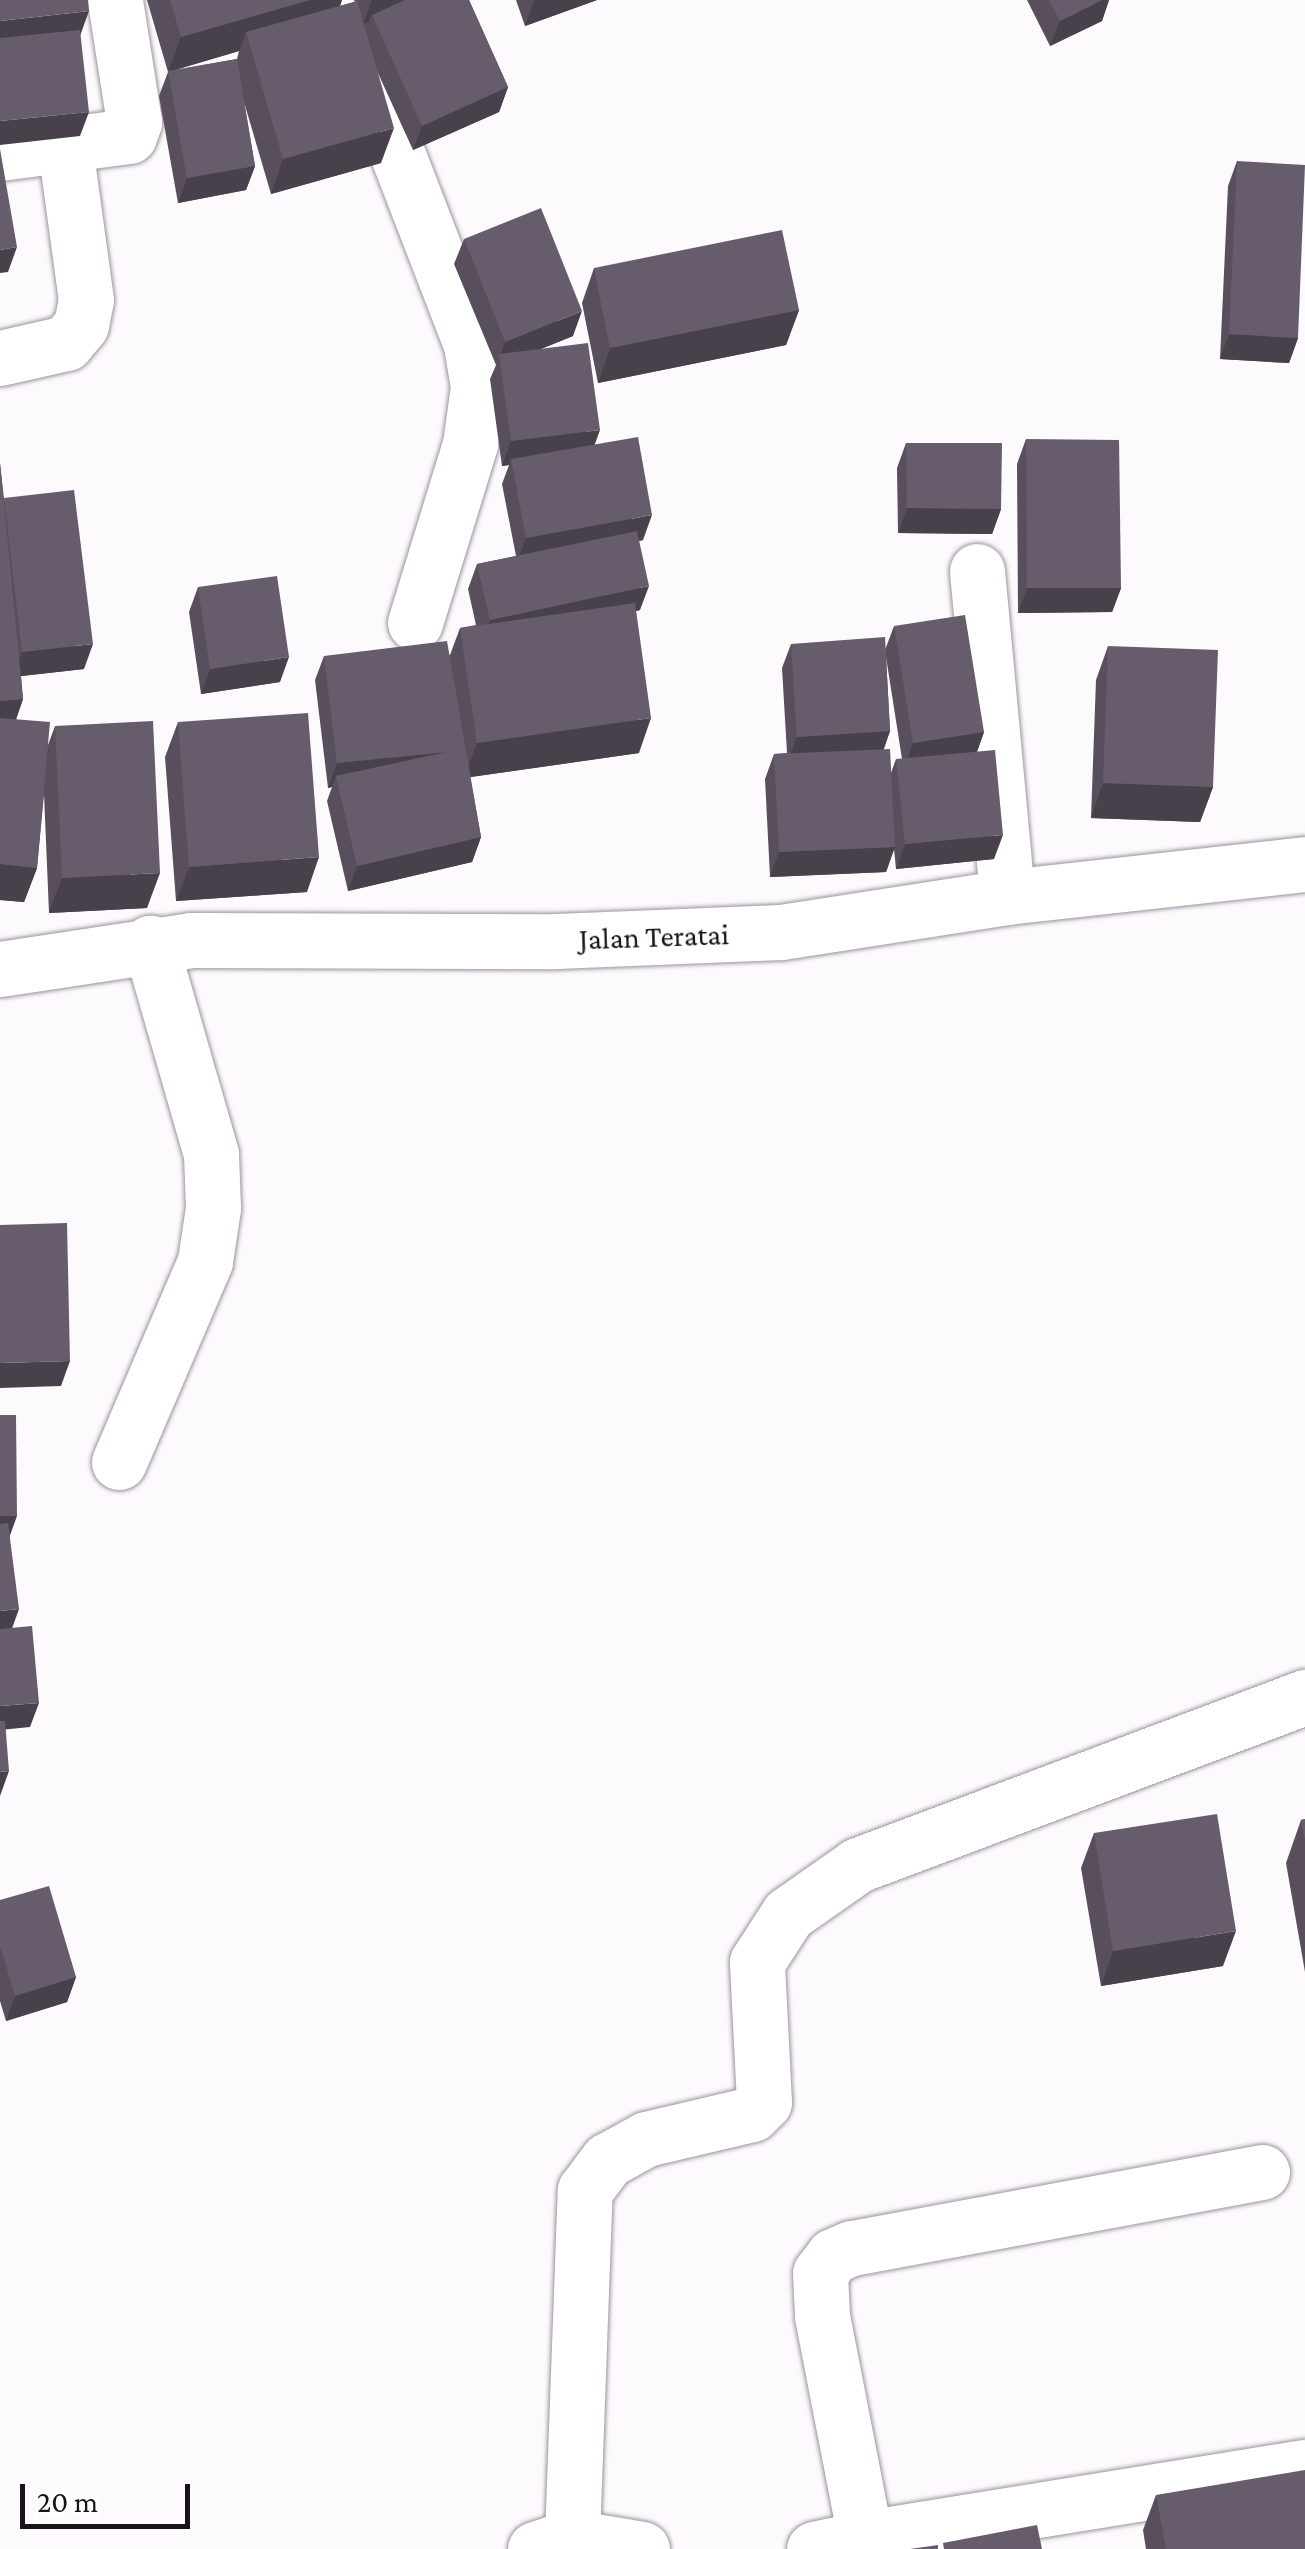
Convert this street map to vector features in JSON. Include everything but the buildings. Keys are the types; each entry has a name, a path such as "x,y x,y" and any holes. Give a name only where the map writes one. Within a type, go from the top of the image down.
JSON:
{"street":[{"path":"0,153 125,140 132,129 115,0"},
{"path":"338,0 470,344 478,388 470,444 415,624"},
{"path":"0,358 66,343 81,325 86,300 65,147"},
{"path":"977,571 1008,897"},
{"name":"Jalan Teratai","path":"0,969 150,944 697,937 781,932 1008,897 1305,864"},
{"path":"119,1462 205,1260 213,1208 211,1154 150,944"},
{"path":"642,2549 554,2543 585,2190 608,2160 646,2139 752,2114 764,2102 758,1962 788,1914 858,1865 1305,1697"},
{"path":"1262,2172 851,2248 824,2264 822,2316 840,2543 1305,2467"}]}
